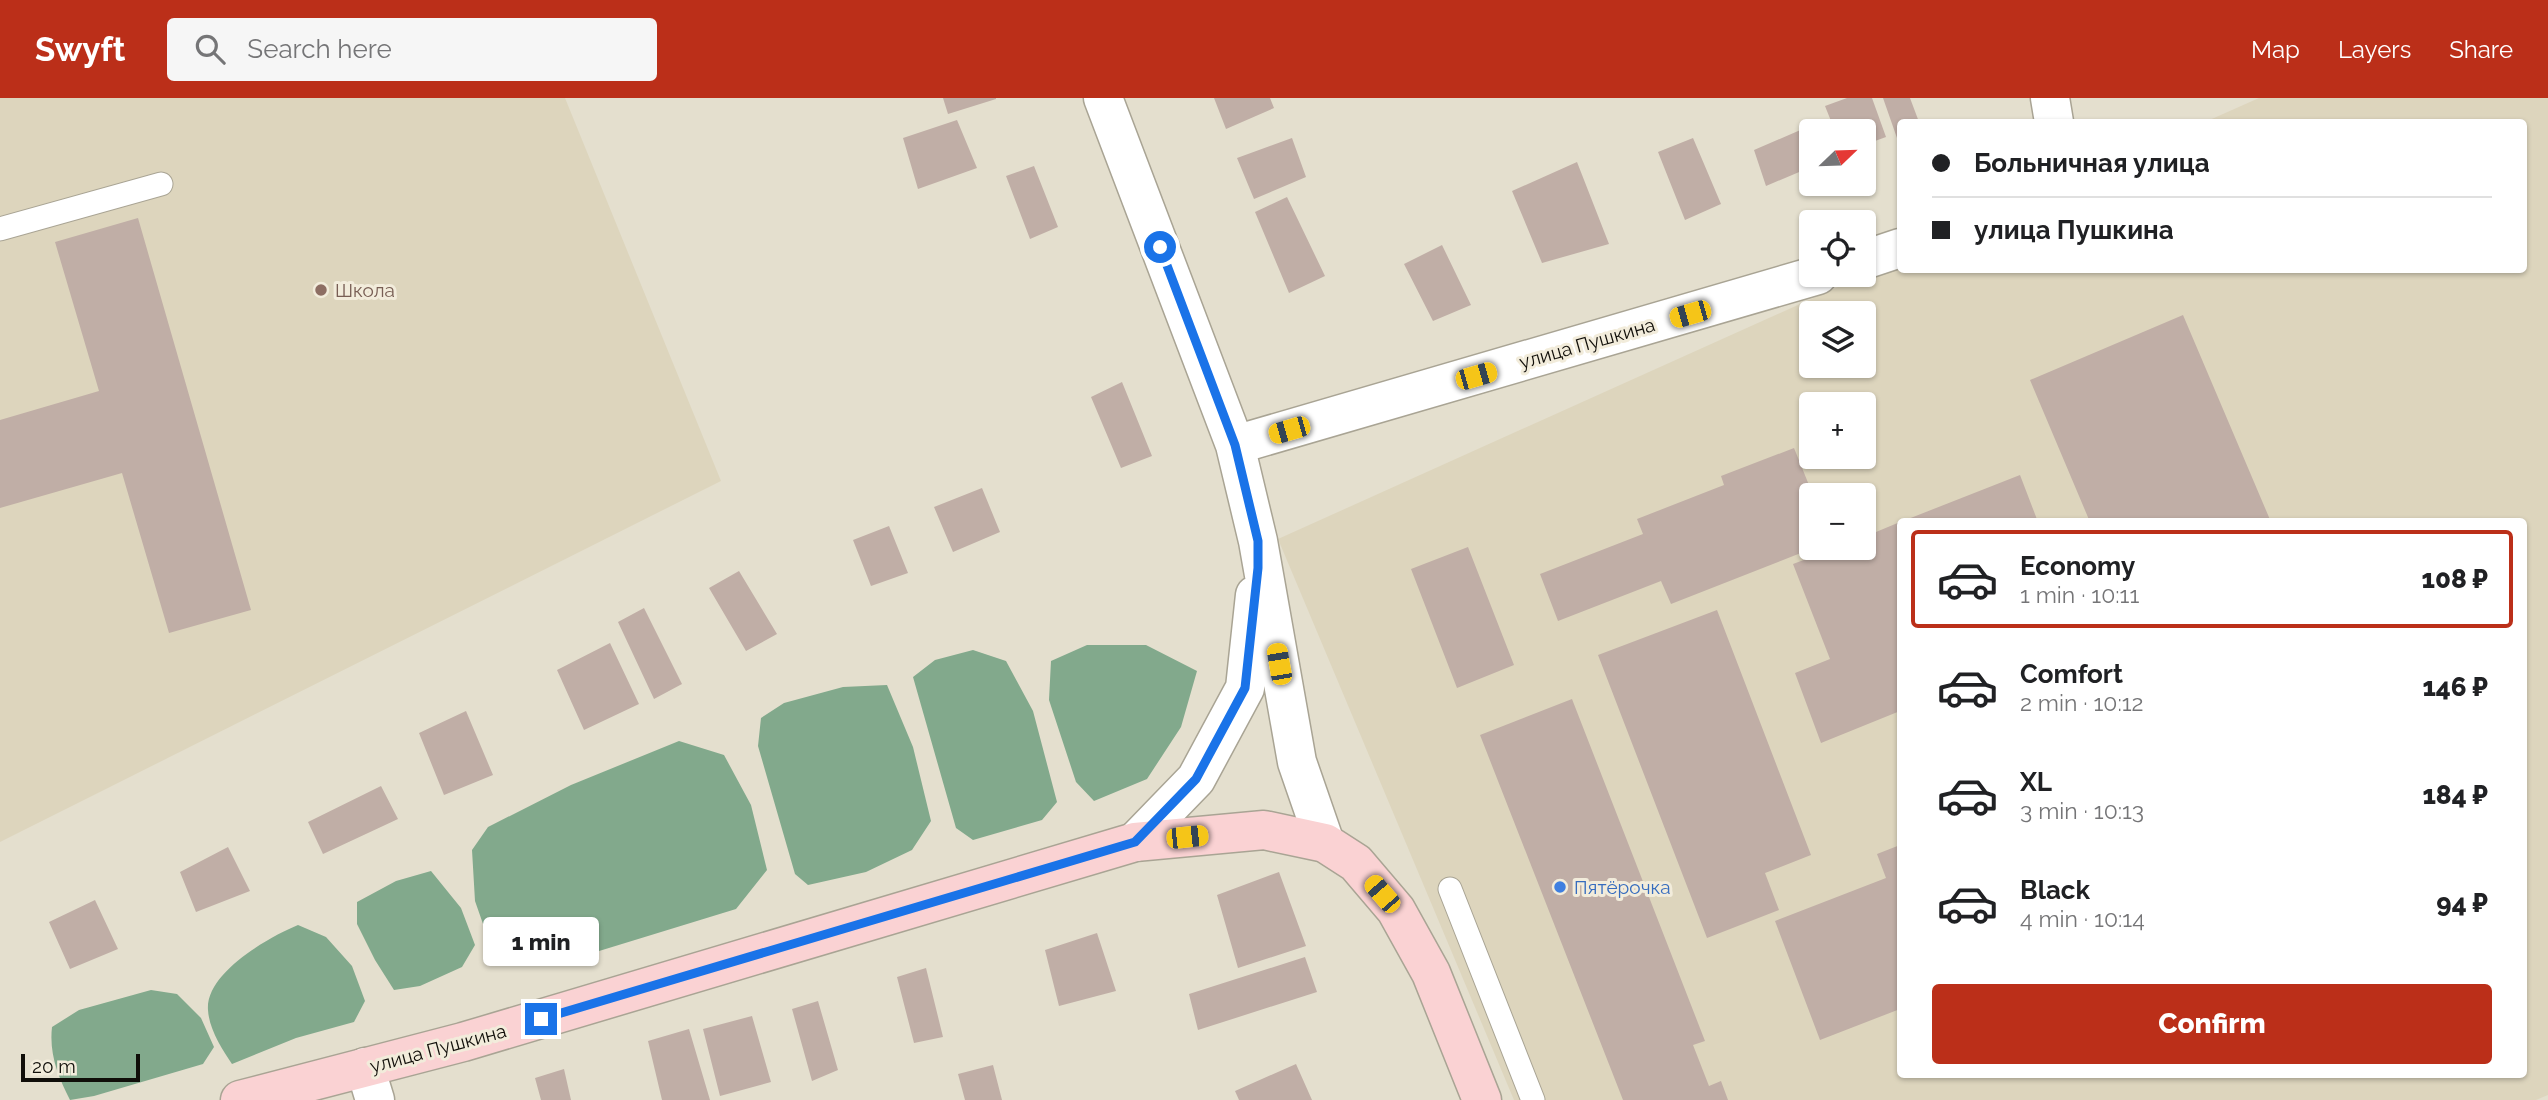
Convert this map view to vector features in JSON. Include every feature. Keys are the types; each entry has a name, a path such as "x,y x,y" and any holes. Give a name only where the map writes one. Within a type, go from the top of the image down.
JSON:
{"main road":[{"name":"улица Пушкина","path":"240,1100 370,1084 463,1042 1135,842 1264,830 1325,843"},
{"path":"1325,843 1356,863 1396,909 1431,973 1482,1100"}],"street":[{"path":"1103,98 1235,445 1258,541 1297,762 1325,843"},
{"path":"2050,98 2054,119"},
{"path":"1876,256 1897,249"},
{"name":"улица Пушкина","path":"1235,445 1799,281"},
{"path":"1135,842 1196,779 1245,688 1258,568 1258,541"}],"lane":[{"path":"0,229 161,184"},
{"path":"1450,889 1534,1100"}],"shaded area":[{"name":"Школа","path":"0,98 565,98 721,481 0,842"},
{"path":"2259,98 2548,98 2548,1095 2536,1100 1514,1100 1278,539 1799,304 1799,378 1876,378 1876,301 1807,301 1838,287 1876,287 1876,270 1897,260 1897,273 2527,273 2527,119 2212,119"}],"green space":[{"path":"1087,645 1146,645 1197,671 1181,727 1147,779 1094,801 1076,782 1049,700 1051,661"},
{"path":"973,650 1006,661 1033,711 1057,802 1042,820 973,840 956,828 913,677 935,660"},
{"path":"887,685 913,747 931,821 912,850 866,872 808,885 795,874 758,746 761,718 784,703 843,687"},
{"path":"679,741 724,755 751,805 767,870 736,909 560,963 510,966 490,944 475,901 472,850 488,827 571,785"},
{"path":"431,871 461,908 475,945 462,967 420,986 394,990 357,924 357,902 396,881"},
{"path":"298,925 326,937 352,966 365,1001 354,1022 296,1038 232,1064 213,1031 208,1010 210,996 217,983 241,958 271,938"},
{"path":"151,990 177,994 201,1018 214,1047 203,1064 94,1096 70,1100 55,1065 52,1027 79,1010"}],"building":[{"path":"943,98 996,98 996,99 948,114"},
{"path":"1214,98 1270,98 1274,108 1226,129"},
{"path":"1847,98 1872,98 1886,137 1876,141 1876,119 1830,119 1825,106"},
{"path":"1883,98 1910,98 1918,119 1897,119 1897,138"},
{"path":"957,120 977,168 918,189 903,138"},
{"path":"1799,131 1799,172 1766,186 1754,150"},
{"path":"1292,138 1306,177 1254,199 1237,158"},
{"path":"1693,138 1721,204 1685,220 1658,152"},
{"path":"1577,162 1609,244 1542,263 1512,191"},
{"path":"1034,166 1058,227 1030,239 1006,176"},
{"path":"1287,197 1325,276 1289,293 1255,212"},
{"path":"138,218 251,610 169,633 122,473 0,508 0,420 99,391 55,242"},
{"path":"1442,245 1471,305 1433,321 1404,264"},
{"path":"2183,315 2269,518 2088,518 2030,380"},
{"path":"1122,382 1152,456 1121,468 1091,397"},
{"path":"1794,448 1799,469 1802,469 1808,483 1799,483 1799,554 1671,604 1661,581 1558,621 1540,574 1643,534 1637,519 1724,485 1721,476"},
{"path":"2020,475 2036,518 1911,518"},
{"path":"982,488 1000,532 953,552 934,507"},
{"path":"1897,523 1897,712 1821,743 1795,673 1830,659 1793,564 1804,560 1876,560 1876,532"},
{"path":"889,526 908,573 871,586 853,540"},
{"path":"1468,547 1514,665 1457,688 1411,569"},
{"path":"739,571 777,634 746,651 709,588"},
{"path":"644,608 682,684 654,699 618,622"},
{"path":"1717,610 1811,855 1765,873 1779,910 1707,938 1598,655"},
{"path":"610,643 639,704 584,730 557,670"},
{"path":"1572,699 1705,1041 1693,1045 1709,1086 1721,1081 1728,1100 1623,1100 1480,735"},
{"path":"466,711 493,775 444,795 419,733"},
{"path":"381,786 398,819 323,854 308,822"},
{"path":"1897,846 1897,1010 1820,1040 1775,921 1886,878 1877,854"},
{"path":"228,847 250,891 196,912 180,872"},
{"path":"1279,872 1306,946 1238,968 1217,895"},
{"path":"95,900 118,949 70,969 49,922"},
{"path":"1097,933 1116,991 1059,1006 1045,950"},
{"path":"1305,957 1317,992 1198,1030 1189,994"},
{"path":"926,968 943,1037 914,1043 897,977"},
{"path":"818,1001 838,1070 812,1081 792,1009"},
{"path":"752,1016 771,1082 720,1096 703,1029"},
{"path":"689,1029 710,1100 662,1100 648,1041"},
{"path":"1296,1064 1312,1100 1239,1100 1235,1091"},
{"path":"993,1065 1002,1100 965,1100 958,1074"},
{"path":"564,1069 571,1100 541,1100 535,1078"}],"place":[{"name":"Школа","path":"321,290"},
{"name":"Пятёрочка","path":"1560,887"}],"route":[{"path":"541,1019 1135,842 1196,779 1245,688 1258,568 1258,541 1235,445 1160,247"}]}
